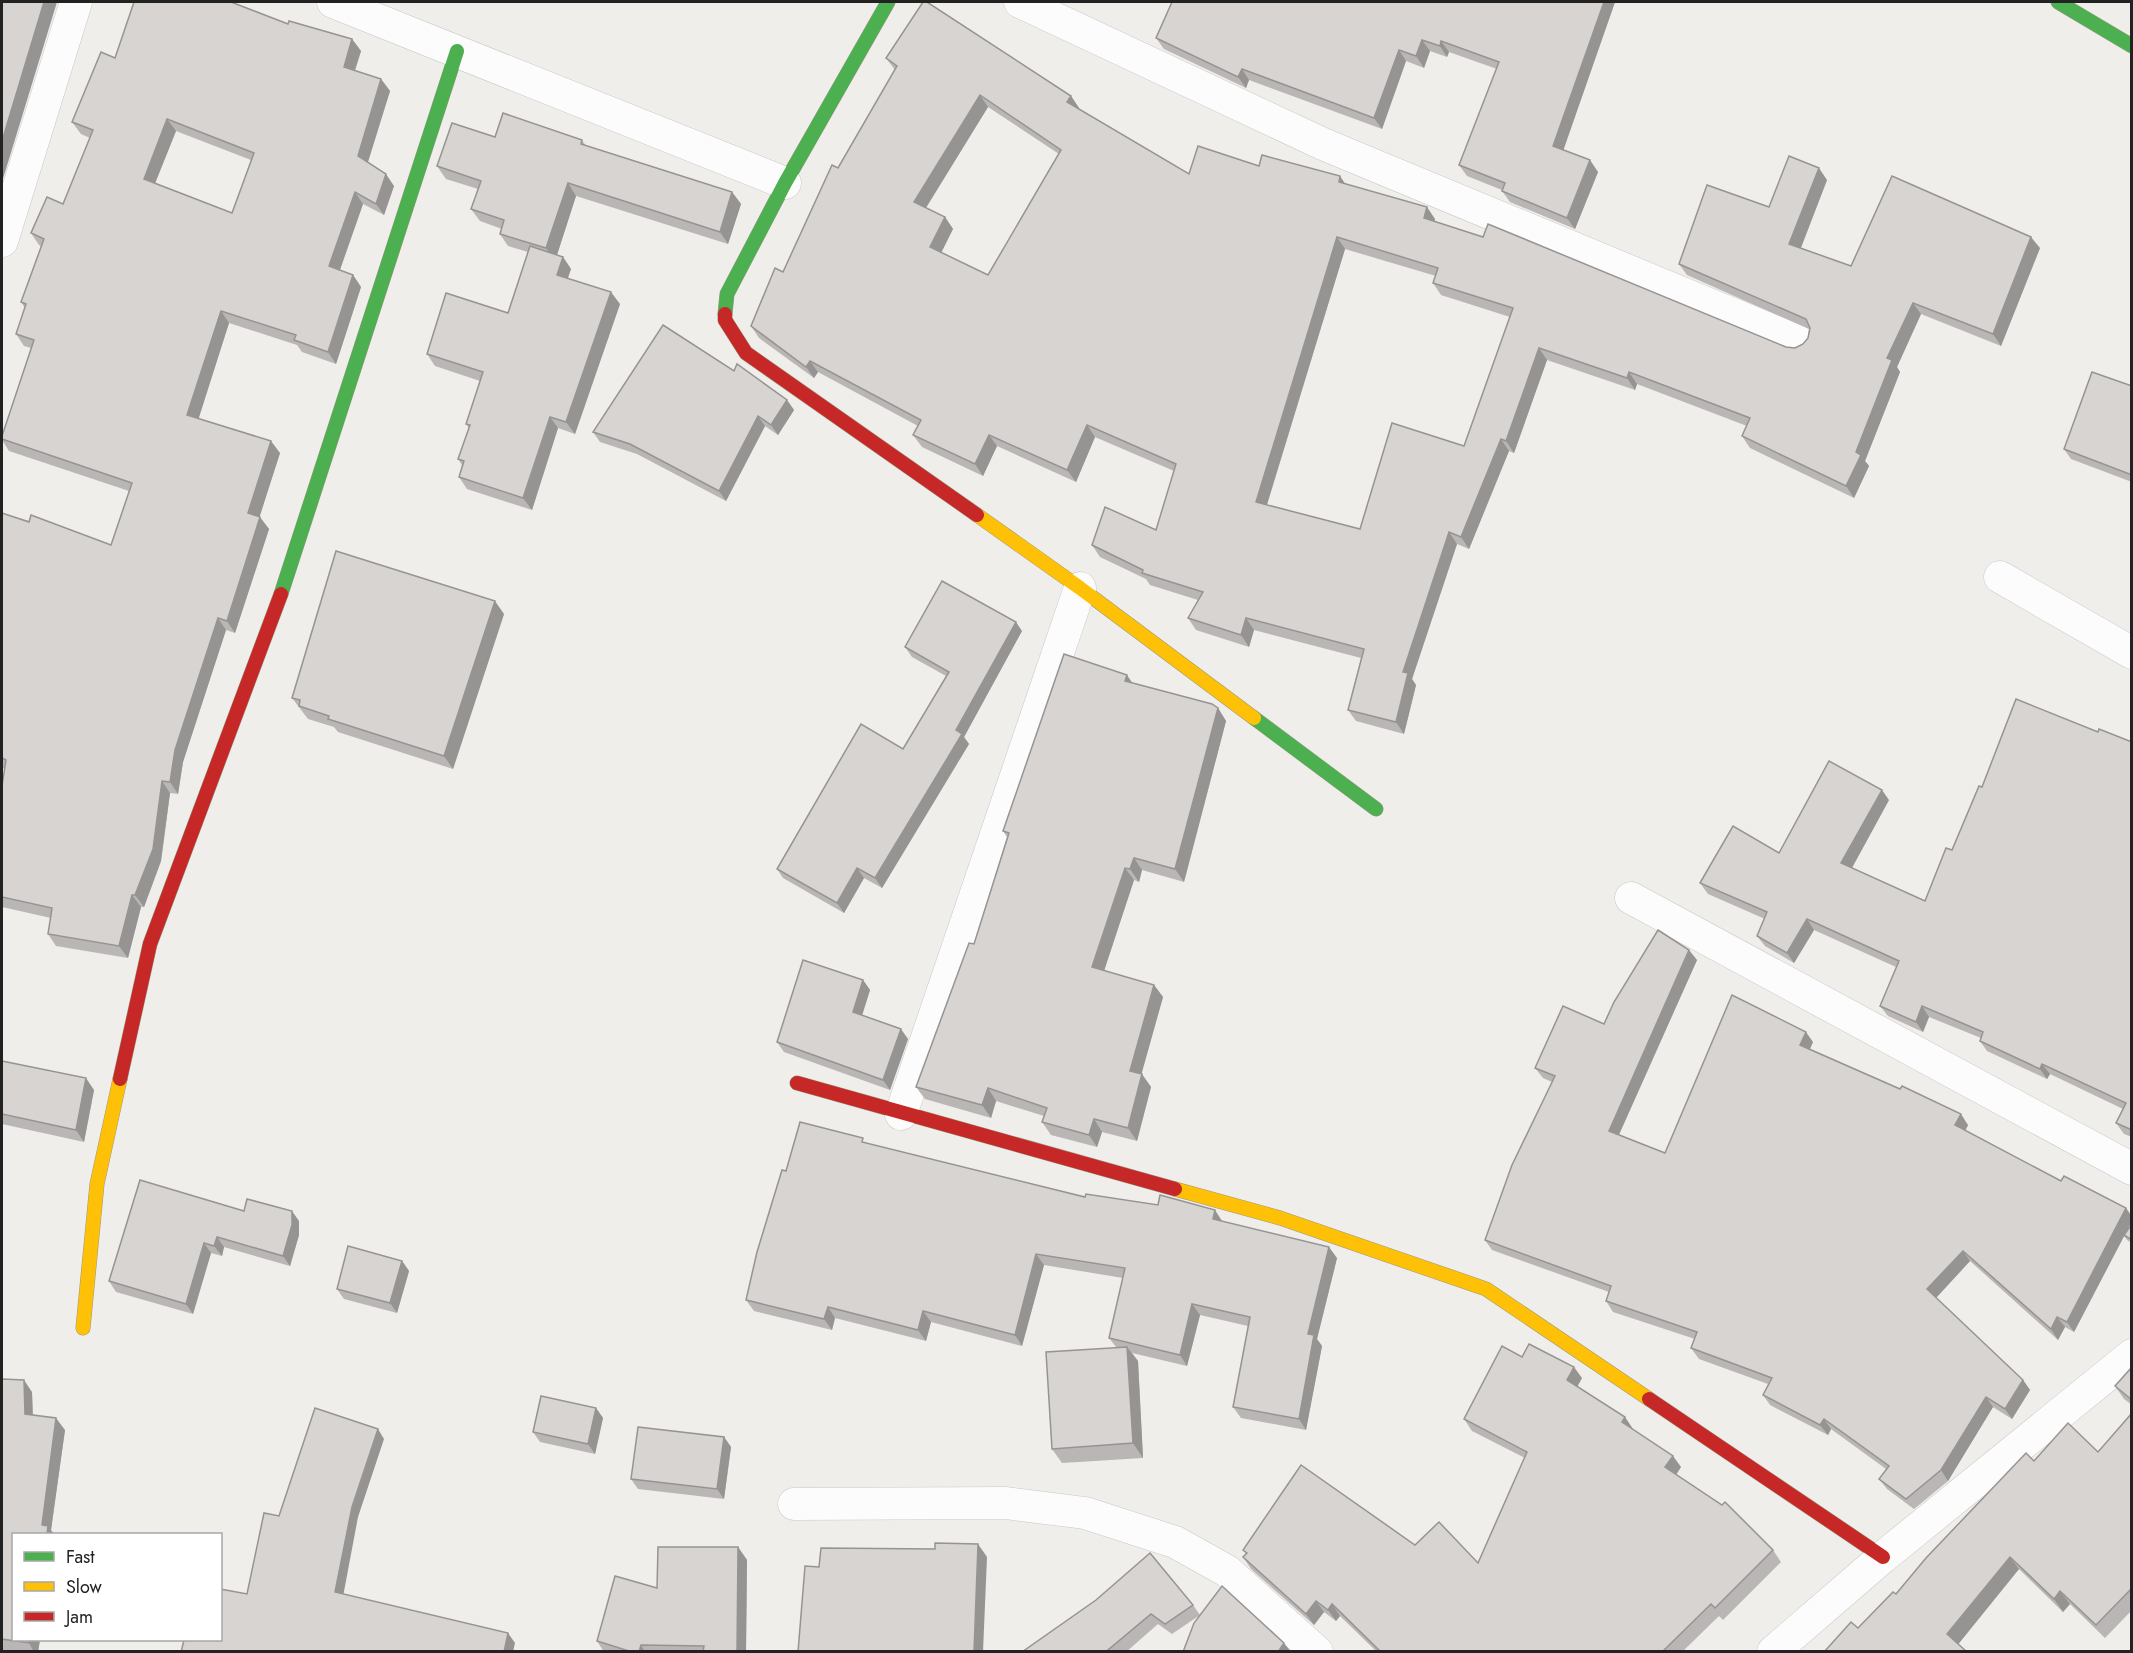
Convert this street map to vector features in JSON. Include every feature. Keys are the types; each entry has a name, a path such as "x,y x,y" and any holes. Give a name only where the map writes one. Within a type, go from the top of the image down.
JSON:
{"main road":[{"path":"888,2 785,183 727,294 725,320 746,353 1080,588 1376,809"},
{"path":"2058,2 2132,46"},
{"path":"82,1328 97,1184 150,944 285,585 457,51"},
{"path":"796,1083 1280,1218 1486,1289 1883,1557"}],"street":[{"path":"2,241 76,2"},
{"path":"333,2 785,183"},
{"path":"1020,2 1323,144 1800,342"},
{"path":"2000,577 2132,653"},
{"path":"901,1114 1080,588"},
{"path":"1631,898 2132,1168"},
{"path":"1773,1652 1883,1557 2132,1355"},
{"path":"794,1504 1006,1503 1084,1513 1175,1542 1227,1571 1317,1652"}],"building":[{"path":"2,2 44,2 2,141"},
{"path":"134,2 231,2 288,24 289,21 352,39 344,67 381,79 358,156 386,174 376,204 355,192 329,266 353,275 328,352 294,340 296,335 221,311 187,415 271,441 248,513 260,517 227,621 218,618 175,750 170,782 162,781 153,849 135,895 132,895 119,946 48,934 52,908 2,897 2,786 6,760 2,758 2,513 29,522 31,515 111,545 132,483 2,439 34,340 16,334 26,304 21,302 44,239 31,233 47,197 63,204 93,130 72,122 101,52 115,58","holes":["167,119 254,153 232,213 144,179"]},
{"path":"923,2 927,2 1071,96 1067,102 1189,174 1198,146 1259,166 1262,155 1340,176 1339,182 1427,207 1424,218 1483,237 1488,224 1786,347 1795,348 1808,338 1810,328 1806,319 1679,264 1707,185 1769,207 1789,156 1819,168 1789,244 1851,266 1892,176 2031,237 1993,334 1913,303 1887,358 1892,360 1856,452 1861,455 1846,486 1742,436 1750,418 1629,372 1627,378 1539,348 1506,441 1501,439 1461,537 1449,532 1403,672 1408,673 1396,722 1348,710 1364,649 1246,618 1241,635 1188,618 1203,592 1142,573 1143,570 1092,545 1105,507 1156,530 1176,464 1087,425 1067,470 989,435 975,464 913,435 921,420 810,361 806,367 751,326 775,268 783,272 832,165 838,168 897,66 886,58","holes":["980,95 1061,150 988,275 930,247 945,217 914,202","1337,237 1438,268 1433,283 1513,308 1464,446 1392,423 1360,529 1256,502"]},
{"path":"1172,2 1604,2 1553,146 1590,160 1567,218 1502,191 1505,183 1459,165 1499,62 1441,41 1440,46 1422,40 1416,56 1399,50 1374,118 1242,69 1238,77 1156,38"},
{"path":"503,113 582,140 581,144 732,192 720,232 568,183 546,248 500,234 504,220 471,209 481,181 437,166 452,123 495,137"},
{"path":"530,246 563,257 557,275 611,292 566,422 550,417 523,498 459,477 464,461 458,459 470,425 466,424 483,372 427,354 446,293 508,313"},
{"path":"663,325 734,371 737,364 787,400 771,425 758,416 719,491 630,444 593,432"},
{"path":"2092,372 2132,386 2132,475 2064,449"},
{"path":"336,551 495,601 444,756 328,719 329,716 299,706 300,700 292,698"},
{"path":"942,581 1016,622 956,730 962,734 875,878 857,868 837,903 777,869 861,724 903,749 949,672 905,647"},
{"path":"1064,654 1127,675 1125,681 1212,704 1218,708 1175,869 1134,858 1130,869 1125,868 1092,967 1154,985 1130,1071 1142,1074 1128,1128 1094,1119 1089,1135 1042,1122 1047,1108 988,1088 982,1105 916,1087 969,943 974,944 1009,833 1003,831"},
{"path":"2016,699 2098,732 2099,729 2132,742 2132,1130 2116,1123 2126,1103 2042,1064 2040,1069 1980,1041 1983,1032 1922,1006 1916,1022 1880,1006 1899,961 1807,919 1787,953 1757,936 1767,912 1700,883 1733,826 1779,853 1829,761 1882,790 1841,863 1925,901 1946,848 1952,850 1979,786 1982,787"},
{"path":"1658,930 1689,950 1609,1131 1665,1153 1732,995 1806,1032 1800,1045 1900,1089 1902,1086 1961,1114 1955,1125 2061,1181 2064,1176 2126,1208 2067,1322 2057,1317 2051,1329 1963,1251 1927,1289 2023,1380 2005,1409 1986,1397 1941,1470 1906,1499 1879,1479 1889,1466 1824,1419 1820,1425 1763,1395 1772,1378 1691,1348 1697,1332 1606,1301 1611,1286 1485,1240 1512,1165 1555,1076 1535,1068 1563,1006 1604,1024 1614,1002"},
{"path":"803,960 863,980 853,1012 901,1029 883,1080 777,1042"},
{"path":"2,1061 86,1078 76,1130 2,1114"},
{"path":"800,1122 863,1138 862,1142 1085,1197 1086,1194 1158,1205 1160,1195 1215,1210 1213,1219 1329,1247 1308,1334 1314,1335 1299,1419 1233,1407 1250,1317 1192,1304 1180,1355 1109,1338 1125,1268 1036,1254 1015,1335 923,1311 918,1330 828,1307 824,1319 746,1300 757,1252 782,1170 786,1171"},
{"path":"140,1180 244,1211 247,1199 292,1211 292,1225 283,1256 217,1237 214,1246 204,1243 186,1304 109,1281"},
{"path":"2132,1224 2132,1240 2124,1235"},
{"path":"348,1246 402,1261 390,1303 337,1289"},
{"path":"1529,1344 1574,1367 1567,1380 1625,1417 1622,1422 1673,1456 1665,1467 1722,1505 1725,1502 1773,1550 1715,1608 1711,1604 1662,1652 1381,1652 1332,1604 1328,1610 1316,1601 1306,1614 1243,1557 1247,1553 1243,1550 1301,1465 1415,1545 1439,1522 1478,1563 1527,1452 1464,1419 1502,1346 1522,1357"},
{"path":"1127,1347 1133,1443 1052,1449 1046,1352"},
{"path":"2132,1367 2132,1400 2115,1386"},
{"path":"2,1379 24,1380 25,1414 56,1418 42,1525 48,1526 47,1533 12,1533 12,1640 2,1639"},
{"path":"541,1396 596,1408 588,1444 533,1432"},
{"path":"315,1408 378,1429 352,1507 335,1592 508,1633 504,1652 181,1652 184,1641 222,1641 222,1589 247,1594 264,1513 279,1516"},
{"path":"2132,1413 2132,1588 2096,1625 2060,1591 2054,1599 2010,1557 1947,1634 1967,1652 1824,1652 1851,1622 1858,1628 1893,1592 1896,1594 1926,1558 2026,1453 2034,1461 2068,1423 2098,1452"},
{"path":"638,1427 724,1437 717,1489 631,1479"},
{"path":"935,1543 978,1544 974,1652 798,1652 805,1566 819,1567 821,1548 935,1549"},
{"path":"658,1547 738,1547 737,1652 703,1652 704,1646 641,1645 639,1652 632,1652 597,1641 615,1576 657,1588"},
{"path":"1150,1553 1193,1605 1165,1624 1151,1614 1108,1650 1109,1652 1022,1652 1096,1600"},
{"path":"1222,1586 1284,1643 1278,1652 1183,1652 1194,1623"}],"traffic: fast":[{"path":"725,314 727,294 785,183 888,2"},
{"path":"2058,2 2132,46"},
{"path":"281,594 457,51"},
{"path":"1254,718 1376,809"}],"traffic: slow":[{"path":"977,515 1080,588 1254,718"},
{"path":"83,1328 97,1184 120,1079"},
{"path":"1175,1189 1280,1218 1486,1289 1649,1399"}],"traffic: jam":[{"path":"725,314 725,320 746,353 977,515"},
{"path":"120,1079 150,944 281,594"},
{"path":"797,1083 1175,1189"},
{"path":"1649,1399 1883,1557"}]}
